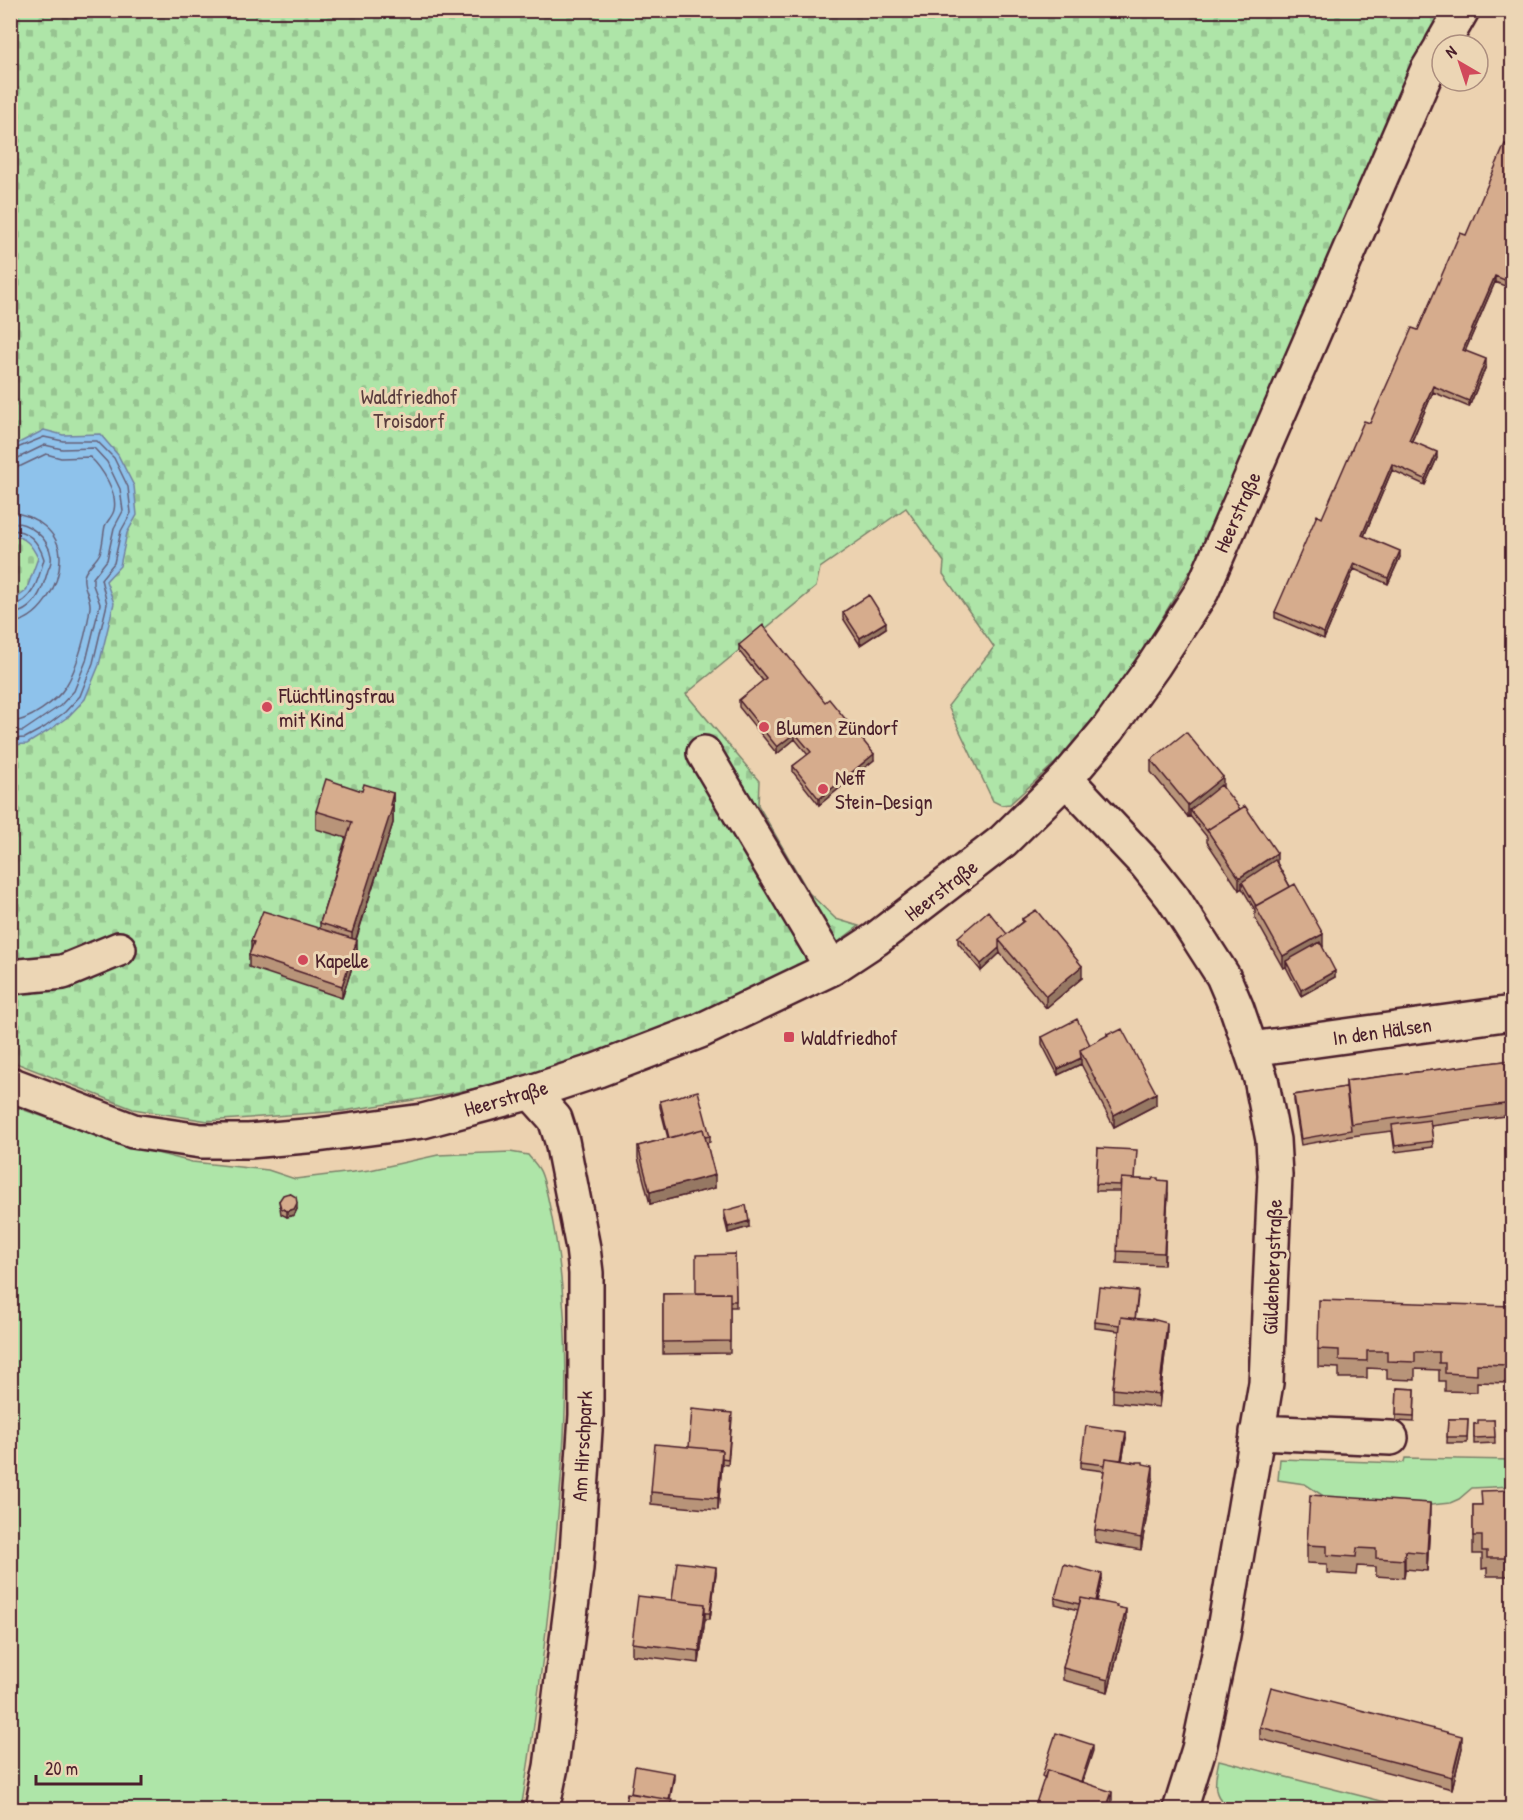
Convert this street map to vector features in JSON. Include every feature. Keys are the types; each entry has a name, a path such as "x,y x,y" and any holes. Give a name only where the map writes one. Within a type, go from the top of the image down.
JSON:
{"street":[{"name":"Heerstraße","path":"1449,33 1462,10"},
{"name":"Heerstraße","path":"10,1084 133,1131 201,1141 249,1141 311,1136 423,1121 531,1092 598,1070 700,1030 832,968 876,939 1003,841 1066,779 1108,729 1154,665 1202,591 1430,66"},
{"path":"704,753 832,968"},
{"name":"Güldenbergstraße","path":"1066,779 1146,864 1173,898 1223,976 1251,1049 1273,1140 1275,1175 1266,1383 1223,1635 1199,1749 1180,1809"},
{"path":"10,977 63,972 119,949"},
{"name":"In den Hälsen","path":"1251,1049 1512,1013"},
{"name":"Am Hirschpark","path":"531,1092 555,1119 562,1141 586,1273 585,1415 575,1575 551,1767 542,1809"},
{"path":"1257,1432 1391,1438"}],"green space":[{"name":"Waldfriedhof Troisdorf","path":"10,11 1444,11 1433,33 1430,33 1430,40 1356,193 1270,408 1211,536 1130,672 1077,743 1010,804 1001,805 993,801 948,706 994,647 943,574 944,562 906,508 820,568 816,587 686,694 759,781 758,805 809,893 836,919 859,926 838,942 773,981 697,1020 552,1074 343,1111 208,1121 133,1109 11,1061"},
{"path":"10,1105 121,1144 192,1162 268,1170 295,1179 370,1170 438,1155 510,1152 528,1155 537,1165 542,1174 549,1203 561,1282 565,1323 565,1407 560,1491 549,1604 521,1809 11,1809"},
{"path":"1405,1458 1512,1460 1512,1486 1472,1488 1450,1503 1431,1505 1325,1497 1305,1484 1278,1480 1280,1459 1402,1463"},
{"path":"1219,1760 1413,1809 1238,1809 1229,1806 1218,1796 1215,1784"}],"water":[{"path":"44,430 63,435 100,434 118,455 134,486 137,515 127,533 120,566 106,581 114,603 99,665 85,699 69,716 48,731 27,744 11,745 11,602 26,591 38,558 28,542 11,536 11,447"}],"building":[{"path":"1505,144 1512,146 1512,237 1506,253 1512,256 1512,283 1495,276 1463,350 1486,359 1469,401 1433,386 1409,440 1437,452 1425,479 1392,464 1362,535 1400,551 1388,578 1354,563 1324,633 1275,612 1317,515 1322,518 1364,421 1370,423 1412,328 1418,330 1460,233 1466,235"},
{"path":"869,595 886,622 860,638 843,612"},
{"path":"763,625 825,702 829,699 874,754 819,799 793,766 811,752 795,733 777,747 739,700 766,678 739,645"},
{"path":"1186,732 1223,777 1188,805 1151,760"},
{"path":"326,779 362,791 364,784 393,793 390,805 393,805 352,933 320,923 352,822 316,811"},
{"path":"1221,785 1240,809 1207,831 1190,810"},
{"path":"1245,806 1277,853 1239,878 1207,830"},
{"path":"1275,860 1290,887 1256,906 1242,882"},
{"path":"1295,884 1323,934 1283,956 1255,906"},
{"path":"1036,910 1082,966 1046,996 999,940 1024,921 1022,919"},
{"name":"Kapelle","path":"263,911 357,940 342,986 249,955 254,942 251,941"},
{"path":"988,911 1007,934 999,940 999,948 981,964 958,937"},
{"path":"1320,942 1335,971 1301,990 1286,961"},
{"path":"1077,1019 1090,1045 1080,1050 1081,1058 1058,1069 1042,1037"},
{"path":"1122,1029 1156,1093 1114,1115 1080,1050 1113,1031 1114,1033"},
{"path":"1512,1060 1512,1103 1351,1124 1346,1081"},
{"path":"1346,1087 1351,1130 1301,1139 1294,1095"},
{"path":"698,1091 710,1136 705,1137 703,1129 669,1138 660,1101"},
{"path":"1430,1120 1433,1141 1395,1146 1392,1125"},
{"path":"703,1129 715,1175 650,1192 638,1146"},
{"path":"1098,1148 1137,1150 1135,1179 1121,1178 1120,1185 1096,1184"},
{"path":"1121,1178 1152,1180 1158,1178 1158,1180 1168,1181 1164,1253 1117,1251"},
{"path":"289,1193 296,1197 297,1203 294,1209 287,1211 281,1208 279,1201 283,1195"},
{"path":"746,1205 749,1221 728,1227 724,1211"},
{"path":"735,1254 736,1301 730,1301 730,1293 696,1293 696,1255"},
{"path":"1099,1287 1138,1291 1135,1319 1121,1317 1120,1325 1095,1322"},
{"path":"730,1293 730,1341 663,1342 663,1294"},
{"path":"1319,1300 1512,1306 1512,1376 1507,1375 1508,1365 1477,1364 1477,1375 1445,1373 1445,1363 1439,1363 1439,1352 1415,1352 1415,1362 1387,1361 1387,1351 1367,1351 1367,1361 1339,1360 1339,1350 1318,1349"},
{"path":"1121,1317 1152,1319 1167,1323 1159,1394 1113,1389"},
{"path":"1397,1388 1415,1389 1414,1416 1396,1415"},
{"path":"692,1409 732,1413 728,1459 722,1458 722,1450 689,1447"},
{"path":"1448,1419 1468,1419 1467,1437 1447,1437"},
{"path":"1478,1420 1494,1420 1495,1437 1474,1438 1474,1424 1478,1424"},
{"path":"1086,1426 1126,1432 1121,1460 1106,1458 1105,1465 1081,1462"},
{"path":"655,1444 722,1450 718,1498 651,1492"},
{"path":"1106,1458 1143,1462 1143,1464 1153,1466 1141,1538 1095,1530"},
{"path":"1512,1490 1512,1558 1487,1558 1487,1551 1482,1551 1482,1536 1473,1536 1473,1505 1482,1505 1481,1491"},
{"path":"1310,1495 1430,1503 1427,1553 1405,1551 1404,1560 1376,1558 1376,1549 1357,1548 1356,1557 1327,1555 1327,1546 1307,1545"},
{"path":"677,1562 716,1567 710,1613 705,1613 705,1604 672,1600"},
{"path":"1064,1564 1102,1574 1096,1601 1081,1598 1079,1604 1055,1598"},
{"path":"638,1596 705,1604 699,1651 632,1643"},
{"path":"1081,1598 1126,1609 1108,1680 1063,1668"},
{"path":"1271,1687 1462,1736 1452,1777 1260,1727"},
{"path":"1056,1733 1093,1745 1081,1782 1047,1770 1045,1778 1042,1776"},
{"path":"635,1766 674,1773 669,1800 631,1793"},
{"path":"1047,1770 1112,1792 1106,1809 1034,1809"},
{"path":"627,1793 672,1800 670,1809 624,1809"}],"place":[{"name":"Flüchtlingsfrau mit Kind","path":"267,707"},
{"name":"Blumen Zündorf","path":"764,727"},
{"name":"Neff Stein-Design","path":"823,789"},
{"name":"Kapelle","path":"303,960"},
{"name":"Waldfriedhof","path":"789,1037"}]}
